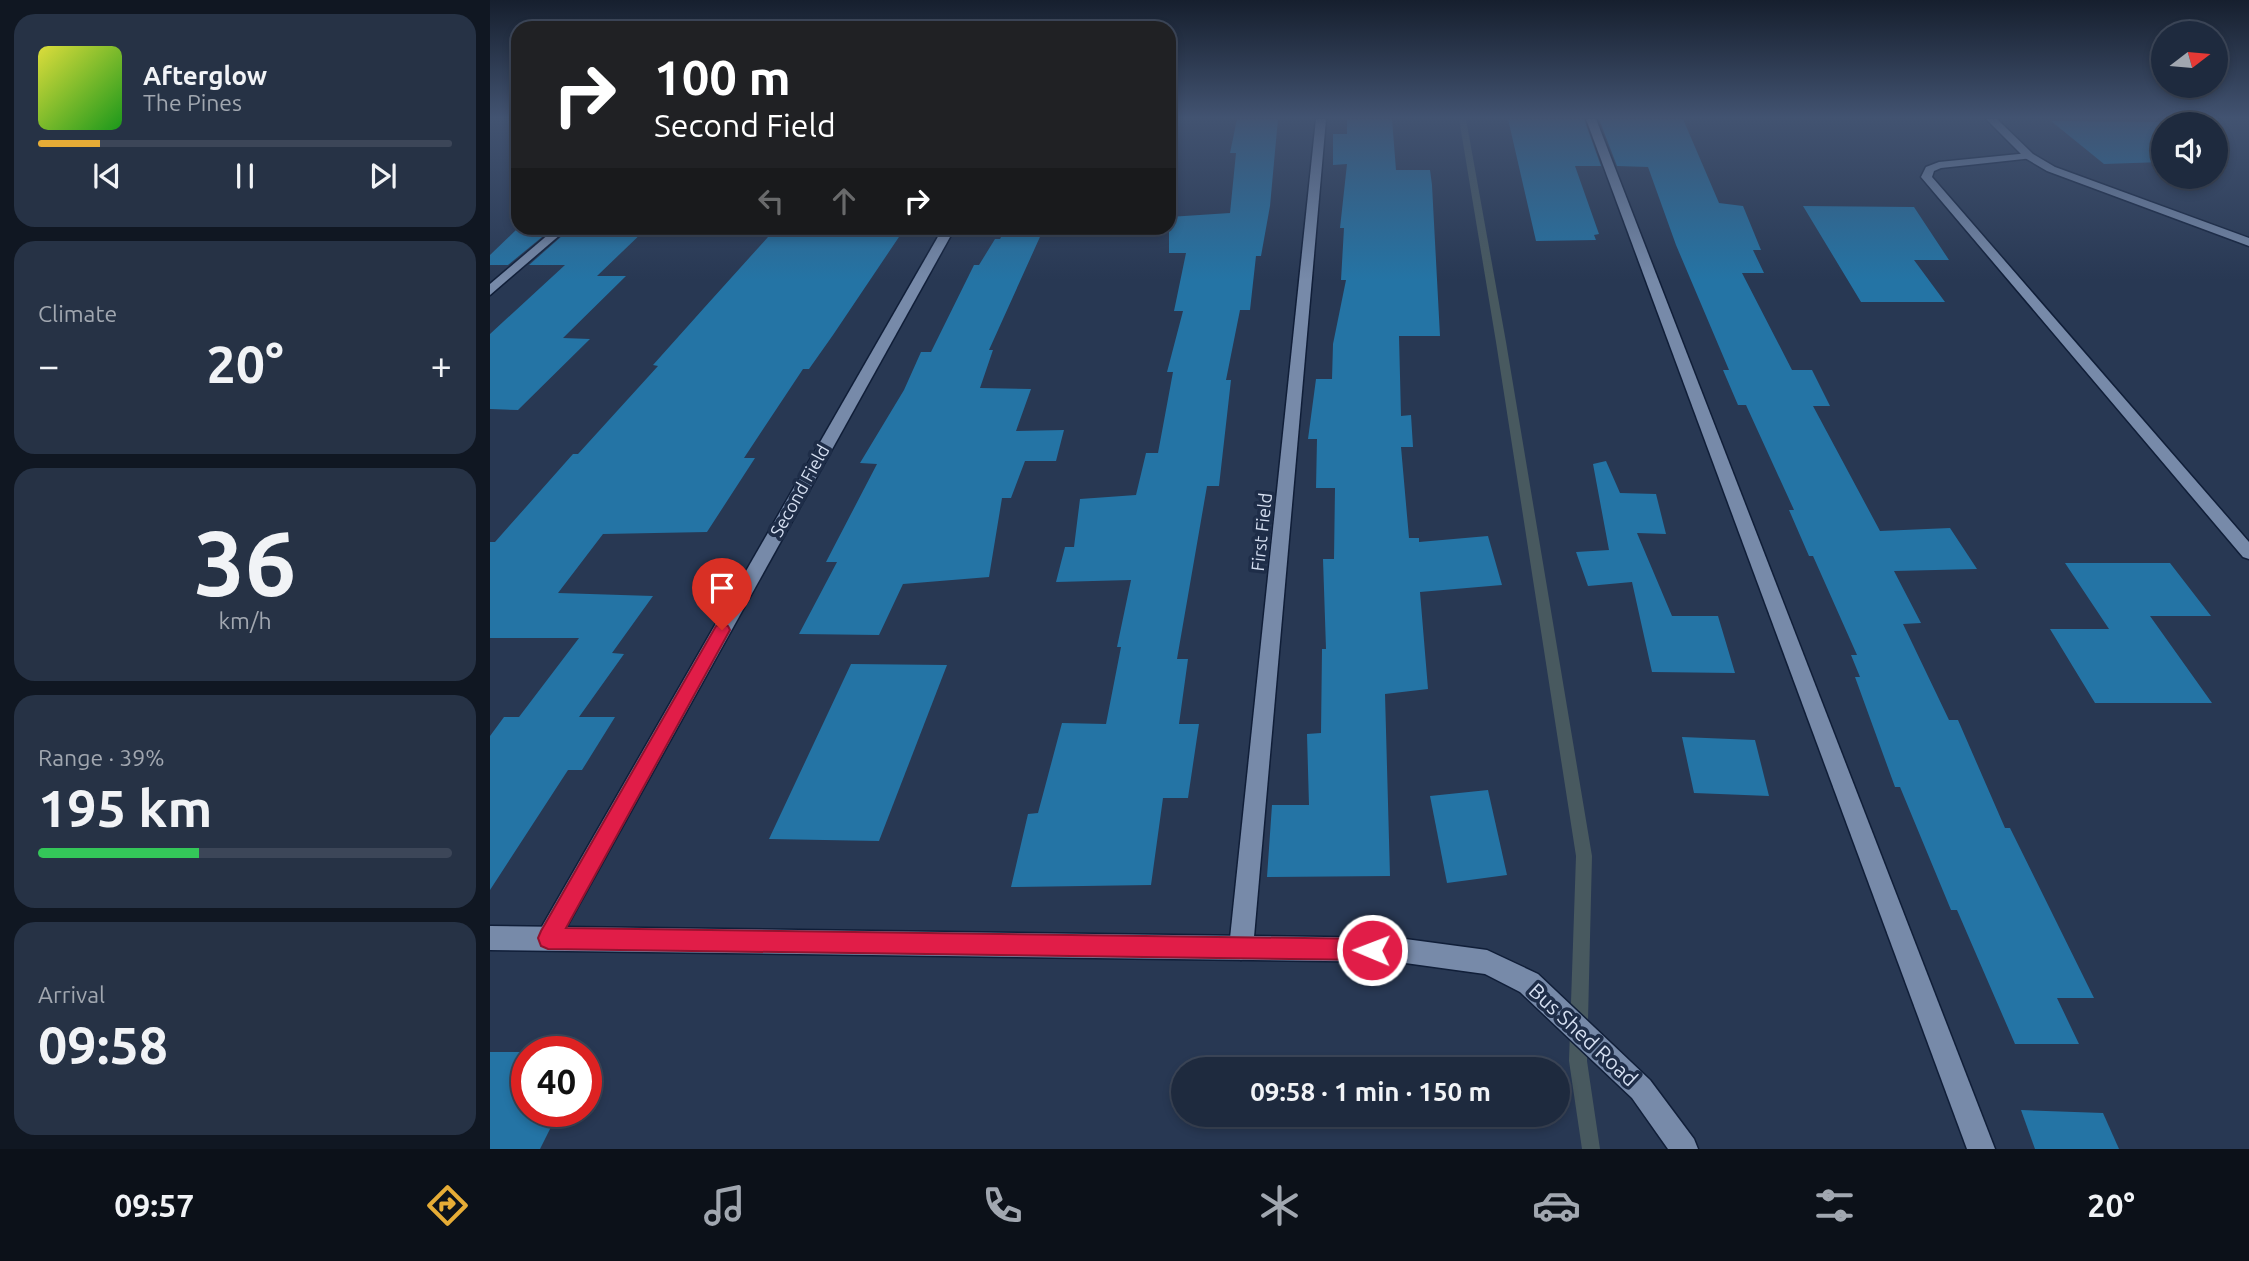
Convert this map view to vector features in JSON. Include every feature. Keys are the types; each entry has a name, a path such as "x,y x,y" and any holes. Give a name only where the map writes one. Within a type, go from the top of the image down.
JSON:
{"street":[{"name":"First Field","path":"1241,948 1316,173"},
{"path":"1611,173 1981,1149"},
{"path":"1928,173 1926,177 1933,188 2249,554"},
{"path":"2061,173 2249,242"},
{"path":"490,291 554,235"},
{"name":"Second Field","path":"548,938 945,235"},
{"name":"Bus Shed Road","path":"490,938 1398,950 1488,962 1529,983 1641,1089 1684,1149"}],"building":[{"path":"1234,173 1273,173 1261,256 1256,256 1250,310 1240,310 1226,380 1231,380 1219,486 1207,486 1177,659 1188,659 1179,724 1199,724 1188,798 1163,798 1151,885 1011,887 1028,814 1038,813 1062,723 1106,724 1121,647 1117,647 1131,580 1056,582 1065,547 1074,547 1080,499 1136,495 1146,453 1158,453 1173,372 1167,372 1183,311 1174,311 1186,253 1169,253 1169,235 1176,235 1176,217 1230,213"},
{"path":"1346,173 1430,173 1440,336 1399,336 1401,416 1411,415 1413,447 1401,447 1409,538 1419,538 1419,542 1488,536 1502,585 1420,592 1428,689 1385,694 1390,876 1267,877 1272,805 1309,805 1307,734 1321,733 1322,649 1326,649 1323,559 1334,559 1335,488 1316,488 1317,439 1308,439 1316,379 1332,379 1333,344 1346,280 1341,280 1344,228 1340,228"},
{"path":"1520,173 1577,173 1599,234 1594,235 1596,240 1536,241"},
{"path":"1650,173 1706,173 1719,203 1743,206 1761,250 1753,250 1764,273 1742,273 1792,370 1812,370 1830,406 1813,406 1880,531 1950,528 1977,569 1894,571 1921,623 1903,624 1949,720 1958,720 2005,828 2010,828 2094,998 2057,998 2079,1044 2015,1044 1957,910 1951,910 1900,787 1895,787 1855,677 1860,677 1851,655 1857,655 1813,556 1809,556 1789,510 1794,510 1746,405 1738,405 1723,370 1729,370 1676,245"},
{"path":"1803,206 1914,207 1949,260 1914,260 1945,302 1861,302"},
{"path":"511,235 544,235 508,265 490,265 490,255"},
{"path":"563,235 640,235 597,276 626,276 563,338 590,339 518,410 490,409 490,334 565,265 529,265"},
{"path":"900,235 809,369 803,369 744,458 755,458 707,532 603,534 558,593 653,596 612,653 624,654 579,717 615,717 582,770 568,770 490,890 490,736 504,717 519,717 579,638 490,638 490,542 495,542 573,454 578,454 658,366 653,365 768,237"},
{"path":"1002,235 1041,235 989,350 993,350 980,388 1031,389 1016,431 1064,430 1056,461 1025,461 1011,498 1002,498 989,577 903,584 879,635 799,634 837,562 826,562 877,464 860,463 904,390 921,352 931,352 974,265 979,265 995,239 1000,239"},
{"path":"1606,461 1620,493 1656,494 1666,534 1637,533 1672,616 1718,616 1735,673 1652,672 1632,582 1588,586 1576,552 1609,550 1593,464"},
{"path":"2065,563 2170,563 2211,616 2150,616 2212,703 2095,703 2050,629 2109,629"},
{"path":"851,664 947,665 879,841 769,839"},
{"path":"1682,737 1755,740 1769,796 1694,793"},
{"path":"1488,790 1507,875 1447,883 1430,796"},
{"path":"490,1052 511,1052 511,1127 551,1127 540,1149 490,1149"},
{"path":"2021,1110 2103,1113 2119,1149 2035,1149"}],"waterway":[{"path":"1471,173 1584,856 1578,1061 1591,1149"}],"route":[{"path":"722,630 548,938 1372,950"}]}
